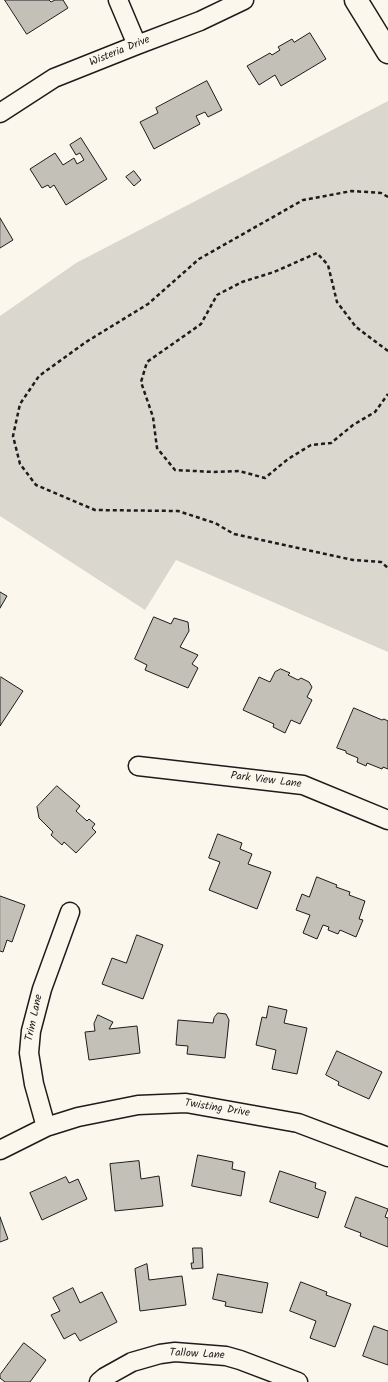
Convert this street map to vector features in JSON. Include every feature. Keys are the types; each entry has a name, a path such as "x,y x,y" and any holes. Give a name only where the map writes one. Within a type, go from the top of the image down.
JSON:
{"street":[{"path":"118,0 137,44"},
{"name":"Wisteria Drive","path":"0,113 54,78 137,44 200,22 244,0"},
{"path":"356,0 388,52"},
{"name":"Park View Lane","path":"138,766 303,785 388,820"},
{"name":"Trim Lane","path":"46,1127 34,1084 29,1054 30,1038 42,989 70,912"},
{"name":"Twisting Drive","path":"0,1150 46,1127 78,1117 138,1105 186,1103 298,1123 388,1157"},
{"name":"Tallow Lane","path":"99,1382 132,1362 160,1354 175,1352 226,1356 298,1382"}],"path":[{"path":"388,197 381,193 352,191 303,200 199,259 148,304 86,342 40,376 20,404 13,436 20,464 36,485 95,510 178,511 215,523 234,534 353,560 381,562 388,568"},
{"path":"388,351 356,327 337,302 328,265 317,253 274,272 242,282 217,295 201,324 147,362 141,382 154,417 157,448 175,470 214,472 239,471 265,478 288,459 311,446 331,444 353,425 375,412 388,394"}],"shaded area":[{"path":"388,101 388,652 176,560 145,610 0,516 0,316 76,263"}],"building":[{"path":"5,0 49,0 51,2 55,0 63,0 68,8 27,34"},
{"path":"310,33 326,59 281,86 275,75 259,85 247,66 270,53 272,55 280,50 278,47 292,39 294,42"},
{"path":"207,81 222,110 208,117 205,112 196,116 200,124 154,149 140,122 158,113 156,108"},
{"path":"81,138 107,179 66,205 54,185 50,188 48,185 42,188 30,169 55,153 63,165 74,158 77,164 84,160 80,153 76,155 70,145"},
{"path":"134,171 141,180 134,186 126,177"},
{"path":"0,218 13,240 0,248"},
{"path":"0,592 7,596 0,608"},
{"path":"154,617 171,624 174,618 188,622 189,631 180,647 198,655 192,664 198,668 188,688 145,670 147,665 135,659"},
{"path":"281,669 290,673 288,675 298,680 301,678 309,682 312,687 307,697 312,700 300,724 291,720 285,733 273,727 274,724 243,710 259,677 270,682 275,672"},
{"path":"1,677 23,691 0,726 0,678"},
{"path":"354,708 382,720 384,719 388,721 388,769 383,767 382,769 367,763 366,766 357,762 358,758 337,748"},
{"path":"57,786 80,806 76,811 87,821 89,819 95,824 92,828 96,832 76,853 64,842 62,845 51,835 53,832 39,818 37,807"},
{"path":"218,834 242,843 240,849 252,854 248,864 271,872 257,909 209,890 220,862 209,858"},
{"path":"317,877 337,885 336,887 350,892 349,895 365,901 359,919 363,920 356,937 340,930 338,934 328,930 329,927 323,925 317,939 303,933 310,915 296,910 302,894 309,897"},
{"path":"0,896 25,905 12,942 7,940 3,952 0,951"},
{"path":"137,935 163,945 143,999 102,984 112,958 126,963"},
{"path":"269,1006 287,1010 284,1023 307,1028 297,1074 272,1069 276,1050 256,1045 262,1017 266,1018"},
{"path":"218,1013 226,1014 229,1020 225,1058 187,1054 188,1046 176,1045 178,1020 213,1023 214,1018"},
{"path":"98,1015 113,1022 109,1029 137,1026 140,1053 89,1060 85,1032 95,1031 94,1024"},
{"path":"337,1051 382,1072 369,1099 338,1085 339,1082 326,1075"},
{"path":"198,1155 233,1162 232,1169 245,1172 241,1196 192,1186"},
{"path":"139,1161 141,1179 159,1176 163,1206 115,1211 110,1164"},
{"path":"280,1171 316,1183 315,1188 326,1192 318,1218 270,1202"},
{"path":"66,1177 69,1183 78,1179 87,1199 42,1220 30,1193"},
{"path":"356,1197 388,1209 385,1217 388,1218 388,1247 360,1236 361,1233 345,1227"},
{"path":"0,1217 8,1239 0,1242"},
{"path":"193,1248 202,1248 203,1268 192,1269 191,1263 193,1263"},
{"path":"147,1264 149,1280 182,1276 186,1305 140,1311 135,1269"},
{"path":"218,1274 268,1283 262,1313 225,1306 226,1302 213,1299"},
{"path":"301,1282 327,1292 326,1295 351,1304 335,1347 310,1338 316,1321 290,1311"},
{"path":"73,1288 80,1303 102,1292 117,1322 80,1341 75,1333 64,1339 51,1315 60,1311 53,1298"},
{"path":"374,1326 388,1331 388,1365 363,1356"},
{"path":"24,1343 46,1360 30,1382 5,1382 0,1378 0,1375"}]}
